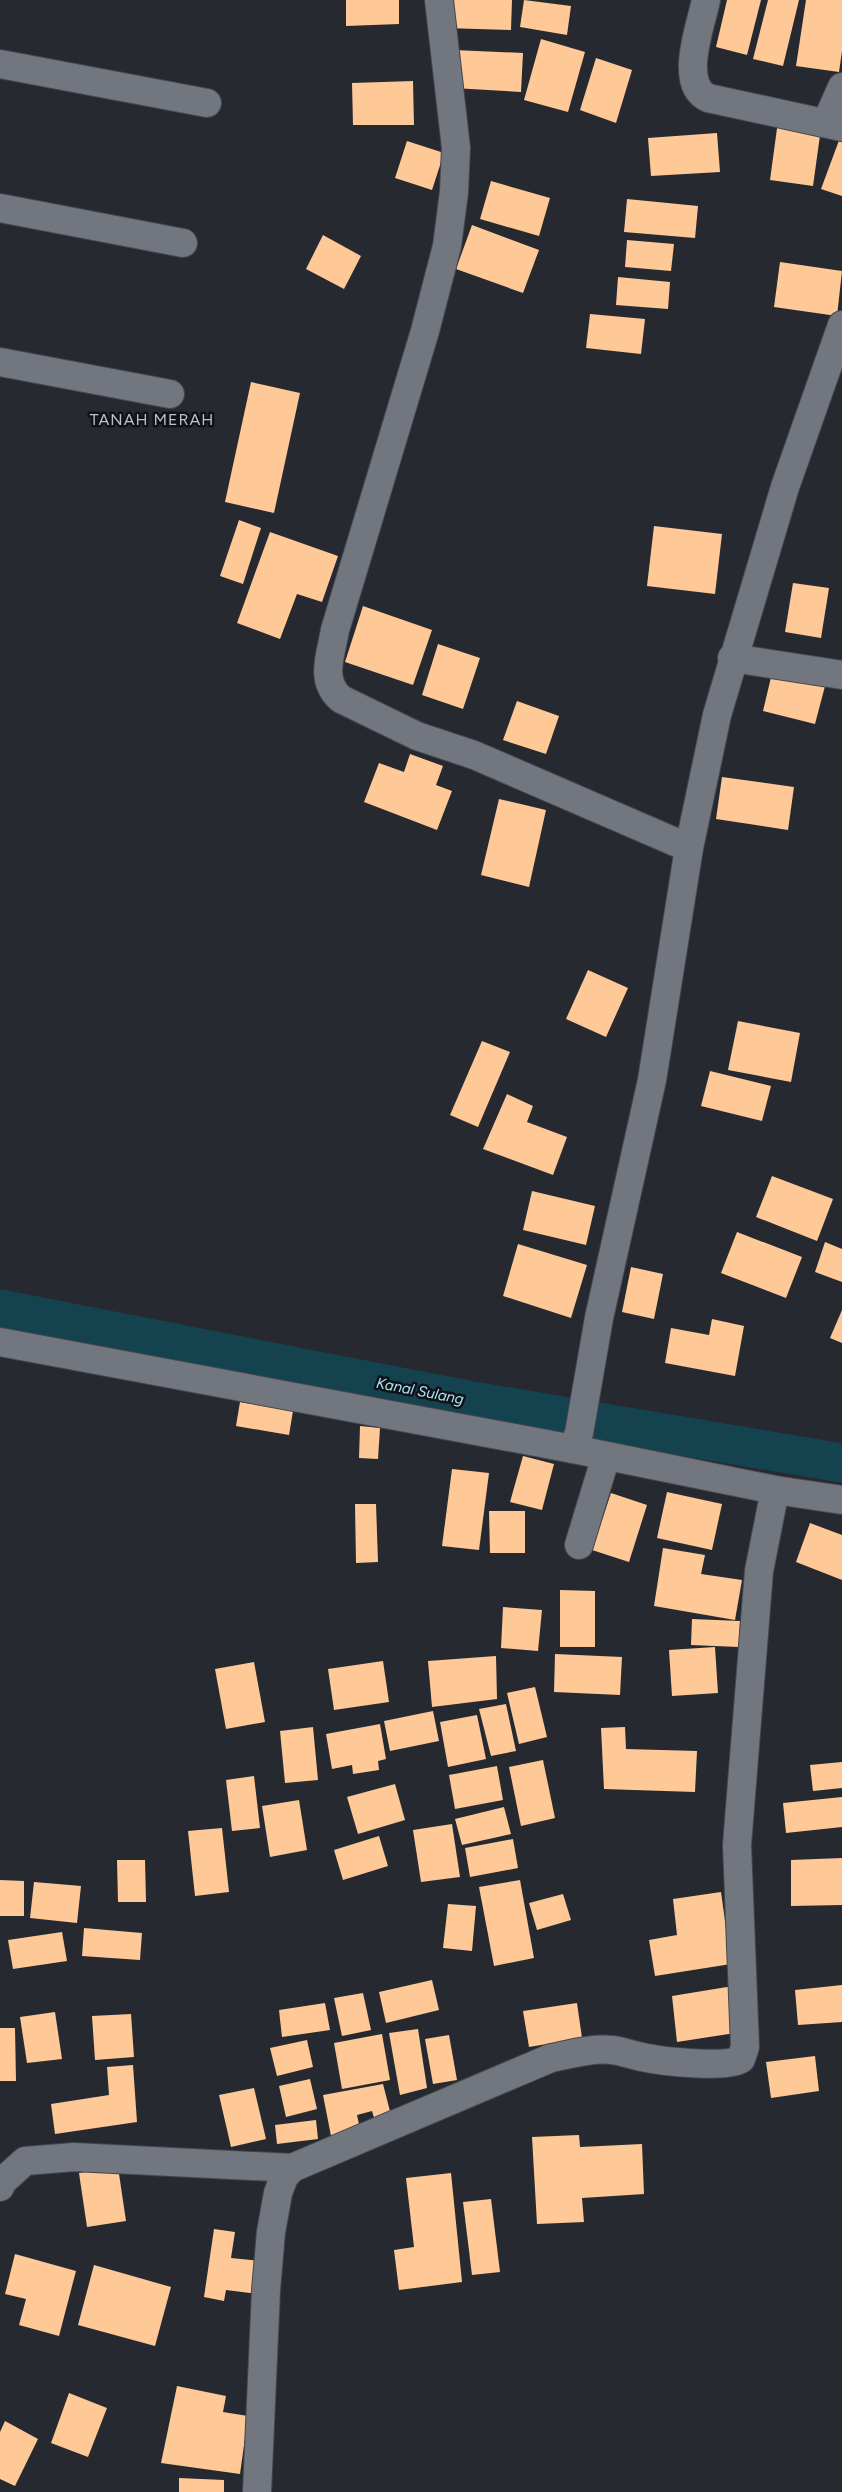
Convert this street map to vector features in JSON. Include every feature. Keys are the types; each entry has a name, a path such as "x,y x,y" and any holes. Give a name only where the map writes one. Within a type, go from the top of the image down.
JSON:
{"street":[{"path":"439,0 456,148 454,192 447,246 425,331 335,630 328,670 329,684 333,692 342,699 417,736 483,758 689,848"},
{"path":"706,0 693,55 695,87 700,95 834,125 842,87"},
{"path":"0,64 207,103"},
{"path":"0,208 183,242"},
{"path":"576,1441 599,1318 652,1080 689,848 717,715 732,658 785,487 842,325"},
{"path":"0,362 170,394"},
{"path":"732,658 842,675"},
{"path":"0,1342 576,1441 606,1456 775,1490 842,1500"},
{"path":"579,1545 606,1456"},
{"path":"257,2492 266,2290 271,2232 278,2193 284,2177 292,2168 551,2058 594,2050 613,2050 644,2058 714,2063 734,2063 741,2059 745,2047 737,1845 759,1571 775,1490"},
{"path":"0,2187 2,2182 24,2161 74,2156 292,2168"}],"building":[{"path":"346,0 399,0 399,24 346,26"},
{"path":"447,0 512,0 511,30 445,28"},
{"path":"524,0 571,6 567,35 520,27"},
{"path":"727,0 761,0 747,55 716,47"},
{"path":"768,0 799,0 783,66 753,59"},
{"path":"806,0 842,0 842,51 839,72 796,66"},
{"path":"541,39 585,52 568,112 524,100"},
{"path":"454,50 523,53 521,92 453,88"},
{"path":"596,58 632,70 616,123 580,110"},
{"path":"413,81 414,125 353,125 352,83"},
{"path":"778,121 821,128 813,186 770,180"},
{"path":"717,133 720,172 651,176 648,138"},
{"path":"842,135 842,196 821,189"},
{"path":"407,141 444,153 432,190 395,178"},
{"path":"491,181 550,198 539,236 480,219"},
{"path":"627,199 698,206 695,238 624,232"},
{"path":"472,225 539,250 523,293 456,269"},
{"path":"323,235 361,256 344,289 306,269"},
{"path":"627,240 674,244 671,271 625,267"},
{"path":"780,262 842,271 837,316 774,307"},
{"path":"618,277 670,282 668,309 616,305"},
{"path":"590,314 645,319 641,354 586,348"},
{"path":"251,382 300,393 274,513 225,502"},
{"path":"239,520 261,528 243,584 220,576"},
{"path":"654,526 722,534 715,594 647,586"},
{"path":"270,532 338,556 322,602 297,594 280,639 237,623"},
{"path":"793,583 829,588 821,638 785,632"},
{"path":"363,606 432,630 413,685 345,662"},
{"path":"438,644 480,658 463,709 422,695"},
{"path":"772,673 825,686 815,724 763,711"},
{"path":"517,701 559,716 546,754 503,740"},
{"path":"410,754 443,766 436,785 452,791 437,830 364,802 379,763 404,772"},
{"path":"722,777 794,787 788,830 716,819"},
{"path":"499,799 546,810 529,887 481,875"},
{"path":"588,970 628,988 606,1037 566,1019"},
{"path":"738,1021 800,1033 791,1082 728,1070"},
{"path":"482,1041 510,1052 478,1127 450,1115"},
{"path":"710,1071 771,1086 762,1121 701,1106"},
{"path":"507,1094 533,1106 527,1122 567,1137 553,1175 483,1149"},
{"path":"772,1176 833,1199 817,1241 756,1217"},
{"path":"532,1191 595,1206 586,1245 523,1230"},
{"path":"737,1232 802,1257 786,1298 721,1273"},
{"path":"825,1242 842,1249 842,1282 815,1272"},
{"path":"518,1244 587,1265 571,1318 503,1296"},
{"path":"631,1267 663,1274 654,1319 622,1312"},
{"path":"842,1310 842,1343 830,1338"},
{"path":"712,1319 744,1326 735,1376 665,1363 671,1328 709,1335"},
{"path":"240,1402 293,1411 289,1435 236,1426"},
{"path":"360,1426 380,1428 378,1459 359,1458"},
{"path":"523,1456 554,1464 542,1510 510,1502"},
{"path":"452,1469 489,1473 479,1550 442,1546"},
{"path":"667,1492 722,1504 712,1550 657,1538"},
{"path":"611,1493 647,1505 629,1562 592,1550"},
{"path":"355,1504 376,1504 378,1562 356,1563"},
{"path":"489,1511 525,1511 525,1553 490,1553"},
{"path":"810,1523 842,1535 842,1580 796,1562"},
{"path":"663,1548 705,1555 701,1574 742,1580 735,1620 654,1606"},
{"path":"560,1590 595,1591 595,1647 560,1647"},
{"path":"503,1607 542,1610 538,1651 501,1648"},
{"path":"692,1619 740,1621 739,1647 691,1645"},
{"path":"715,1647 718,1693 672,1696 669,1650"},
{"path":"555,1654 622,1657 620,1695 554,1692"},
{"path":"496,1656 497,1699 432,1707 428,1661"},
{"path":"383,1661 389,1702 334,1710 328,1669"},
{"path":"254,1662 265,1722 226,1729 215,1669"},
{"path":"535,1687 547,1737 519,1744 507,1693"},
{"path":"506,1704 516,1751 491,1756 479,1709"},
{"path":"433,1711 439,1741 390,1751 384,1721"},
{"path":"477,1715 486,1759 448,1767 440,1722"},
{"path":"380,1724 386,1759 378,1761 379,1770 353,1774 352,1765 332,1769 326,1734"},
{"path":"313,1727 318,1780 285,1783 280,1731"},
{"path":"625,1727 626,1749 697,1751 695,1792 604,1789 601,1728"},
{"path":"543,1760 555,1818 521,1826 509,1767"},
{"path":"842,1762 842,1788 813,1791 810,1765"},
{"path":"497,1766 503,1800 455,1809 449,1775"},
{"path":"254,1776 260,1828 232,1831 226,1780"},
{"path":"395,1784 405,1820 358,1834 347,1797"},
{"path":"842,1797 842,1827 786,1833 783,1803"},
{"path":"299,1800 307,1850 270,1857 262,1806"},
{"path":"504,1807 511,1834 462,1845 455,1819"},
{"path":"452,1824 460,1877 421,1882 413,1830"},
{"path":"222,1828 229,1892 195,1896 188,1831"},
{"path":"379,1836 388,1866 343,1880 334,1850"},
{"path":"513,1839 518,1868 470,1877 465,1848"},
{"path":"842,1858 842,1905 791,1906 791,1860"},
{"path":"117,1860 145,1860 146,1902 118,1902"},
{"path":"0,1880 24,1881 24,1916 0,1916"},
{"path":"520,1880 534,1958 494,1966 479,1887"},
{"path":"34,1882 81,1886 77,1923 30,1918"},
{"path":"721,1892 731,1964 655,1976 649,1940 677,1935 673,1899"},
{"path":"563,1894 571,1920 537,1930 529,1903"},
{"path":"448,1904 476,1906 472,1951 443,1948"},
{"path":"84,1928 142,1933 140,1960 82,1956"},
{"path":"62,1932 67,1961 13,1969 8,1940"},
{"path":"432,1980 439,2010 386,2023 379,1992"},
{"path":"842,1985 842,2022 798,2025 795,1990"},
{"path":"733,1986 735,2033 677,2042 672,1996"},
{"path":"363,1993 371,2030 342,2036 334,1998"},
{"path":"325,2003 330,2030 282,2037 279,2010"},
{"path":"577,2003 582,2038 529,2047 523,2011"},
{"path":"55,2012 62,2059 27,2063 20,2017"},
{"path":"131,2014 134,2057 95,2060 92,2016"},
{"path":"0,2028 15,2028 16,2081 0,2081"},
{"path":"418,2029 427,2088 400,2095 389,2033"},
{"path":"382,2034 390,2080 342,2089 334,2043"},
{"path":"449,2035 457,2080 433,2084 425,2039"},
{"path":"307,2040 313,2067 277,2076 270,2048"},
{"path":"815,2056 819,2091 771,2098 766,2062"},
{"path":"133,2065 137,2122 55,2134 51,2104 109,2095 107,2067"},
{"path":"310,2079 317,2109 286,2117 279,2086"},
{"path":"383,2084 393,2123 377,2128 372,2111 357,2115 360,2129 331,2136 323,2095"},
{"path":"254,2088 266,2139 231,2147 219,2095"},
{"path":"316,2120 318,2139 277,2144 275,2125"},
{"path":"579,2135 580,2147 642,2144 644,2194 582,2198 584,2222 537,2224 532,2137"},
{"path":"118,2167 126,2221 87,2227 79,2173"},
{"path":"451,2173 462,2282 399,2290 394,2250 414,2247 406,2178"},
{"path":"491,2199 500,2272 472,2275 463,2202"},
{"path":"214,2229 235,2232 231,2258 260,2261 257,2294 226,2290 224,2301 204,2297"},
{"path":"15,2254 76,2271 59,2336 19,2325 26,2299 5,2294"},
{"path":"94,2265 171,2287 155,2346 78,2325"},
{"path":"177,2386 226,2396 223,2412 248,2416 240,2474 161,2463"},
{"path":"69,2393 107,2408 88,2457 51,2443"},
{"path":"5,2421 38,2439 15,2486 0,2479 0,2432"},
{"path":"179,2478 224,2480 224,2492 179,2492"}],"waterway":[{"name":"Kanal Sulang","path":"0,1309 467,1400 842,1463"}],"district":[{"name":"TANAH MERAH","path":"152,419"}]}
